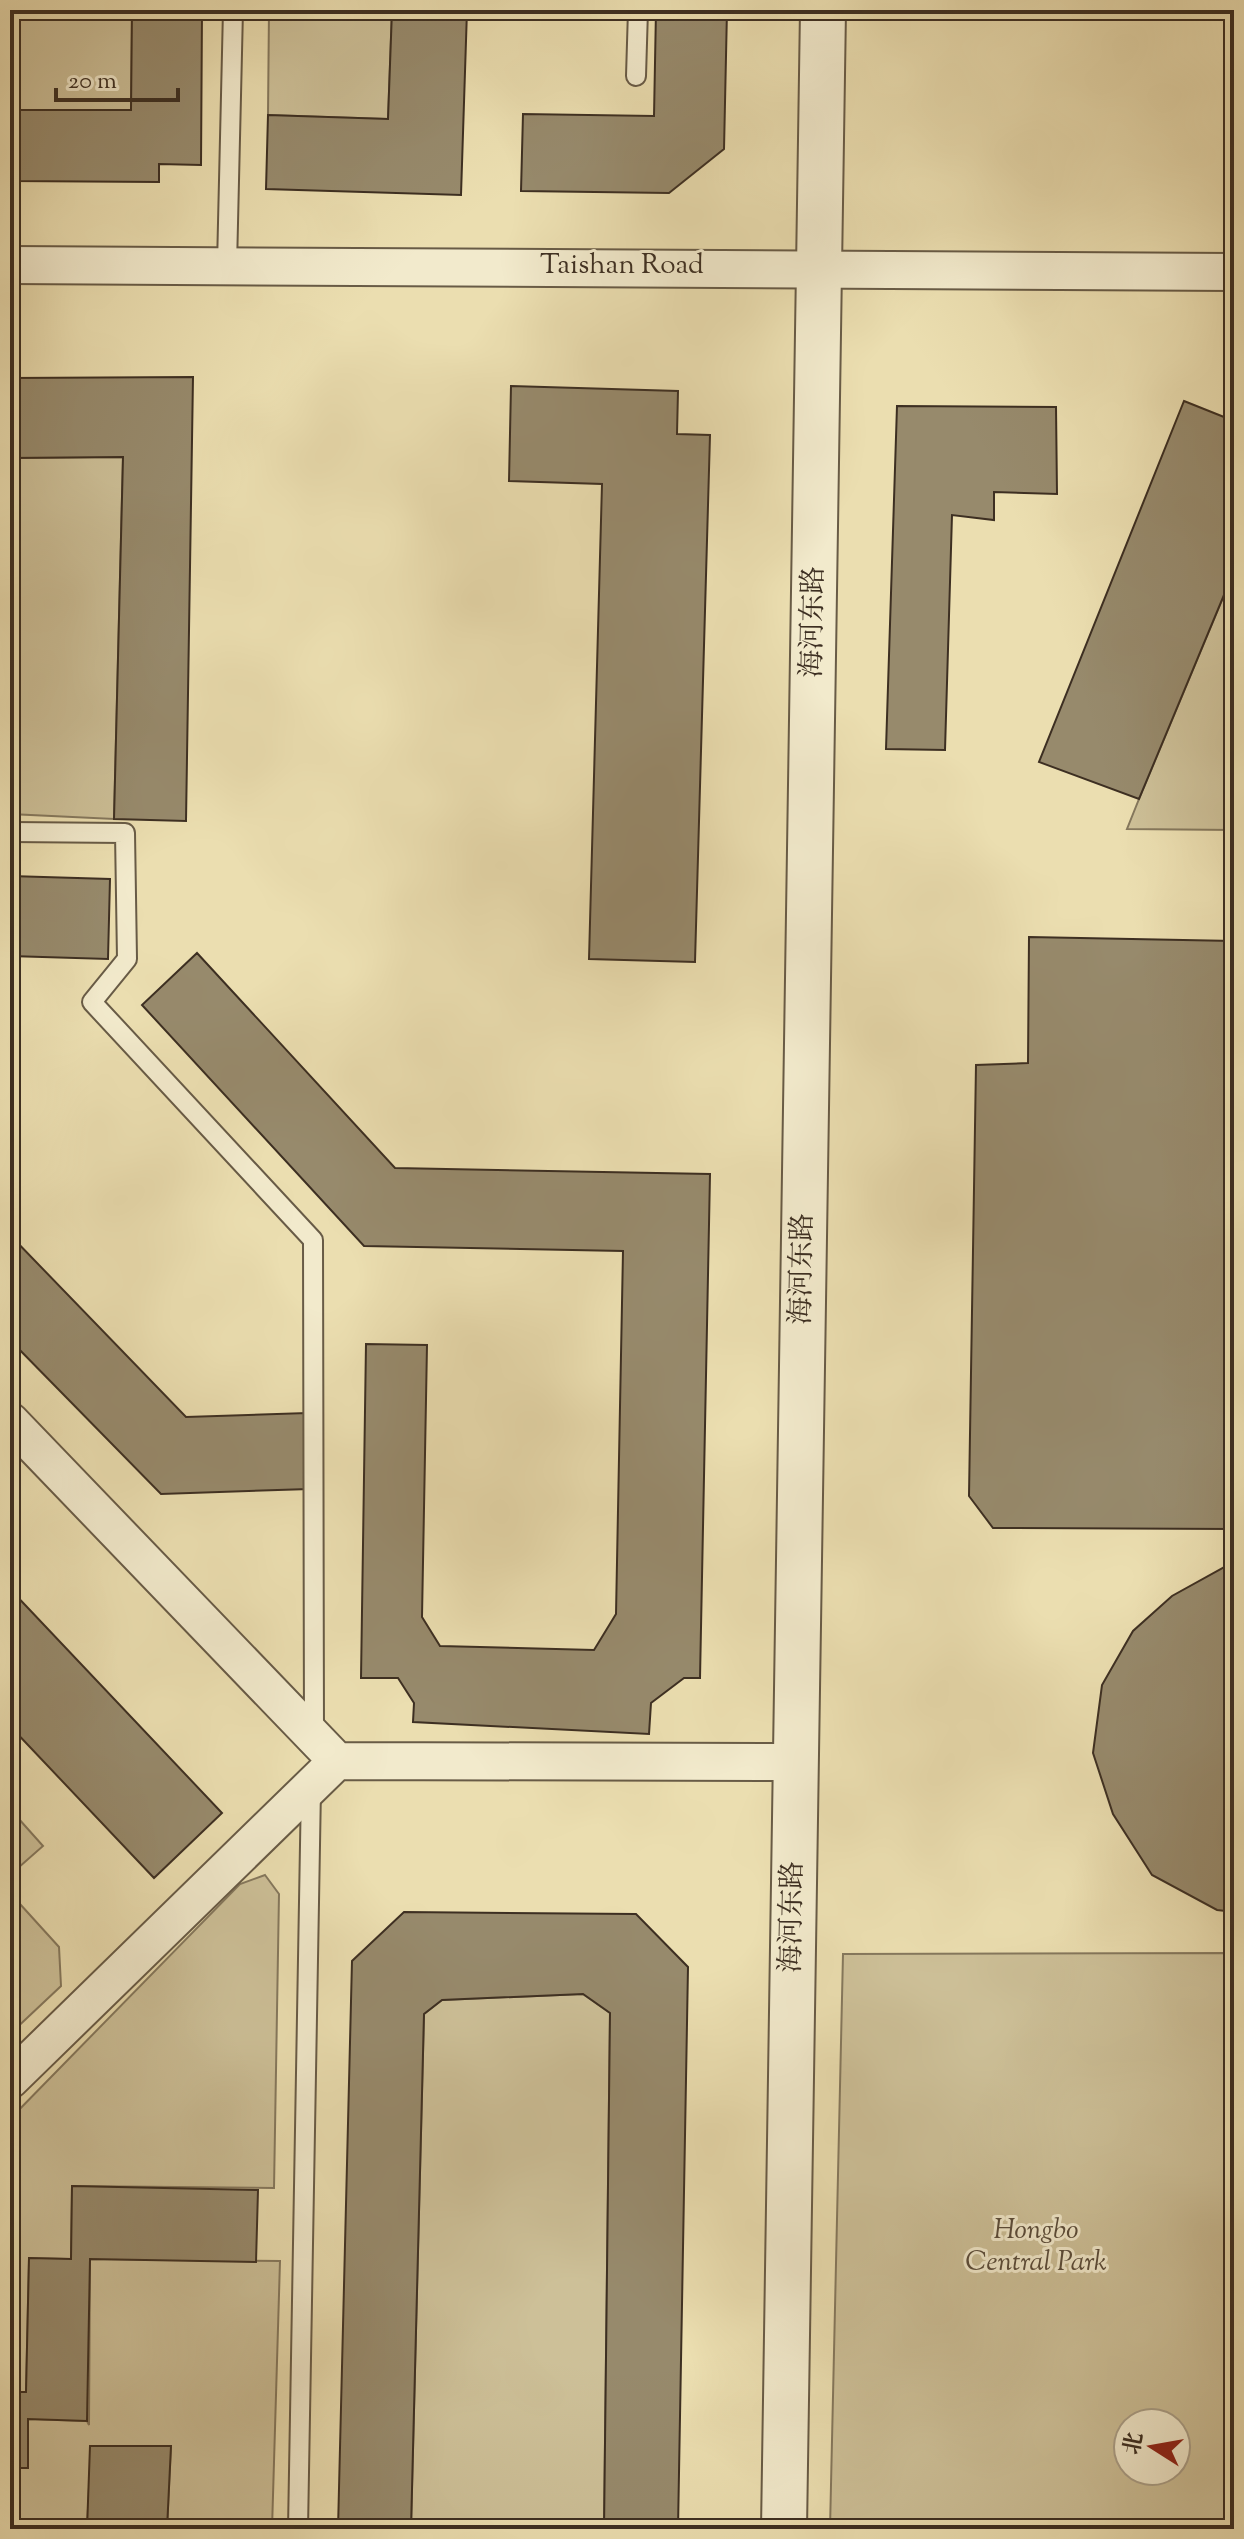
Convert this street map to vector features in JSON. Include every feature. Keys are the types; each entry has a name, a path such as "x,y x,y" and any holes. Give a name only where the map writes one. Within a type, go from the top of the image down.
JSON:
{"street":[{"name":"海河东路","path":"784,2529 823,10"},
{"name":"Taishan Road","path":"10,265 819,267 1234,272"},
{"path":"10,1421 326,1749 796,1762"},
{"path":"10,2080 311,1786 326,1749"}],"lane":[{"path":"227,266 233,10"},
{"path":"636,76 638,10"},
{"path":"10,832 125,833 127,959 92,1002 313,1240 326,1749"},
{"path":"298,2529 311,1786"}],"green space":[{"path":"10,10 132,10 131,110 10,110"},
{"path":"269,10 392,10 388,119 268,115"},
{"path":"123,457 114,819 10,814 10,458"},
{"path":"1234,571 1234,830 1127,829 1139,799"},
{"path":"10,1809 43,1846 10,1875"},
{"path":"265,1875 279,1894 274,2188 72,2186 71,2259 29,2258 26,2392 10,2392 10,2119 240,1884"},
{"path":"10,1893 59,1947 61,1986 10,2034"},
{"name":"Hongbo Central Park","path":"1234,1953 1234,2529 830,2529 843,1954"},
{"path":"583,1994 610,2013 604,2529 411,2529 424,2014 442,2000"},
{"path":"90,2259 280,2261 272,2529 167,2529 171,2446 91,2446 87,2529 10,2529 10,2468 28,2468 28,2419 87,2421 89,2425"}],"building":[{"path":"132,10 202,10 201,165 159,164 159,182 10,181 10,110 131,110"},
{"path":"392,10 467,10 461,195 266,189 268,115 388,119"},
{"path":"656,10 727,10 724,149 669,193 521,191 523,114 654,116"},
{"path":"193,377 186,821 114,819 123,457 10,458 10,378"},
{"path":"511,386 678,391 677,434 710,435 695,962 589,959 602,484 509,481"},
{"path":"1184,401 1234,421 1234,571 1139,799 1039,762"},
{"path":"897,406 1056,407 1057,494 994,492 994,520 952,515 945,750 886,749"},
{"path":"10,876 110,879 108,959 10,956"},
{"path":"1029,937 1234,941 1234,1912 1217,1910 1152,1875 1113,1814 1093,1753 1102,1685 1133,1631 1172,1596 1226,1566 1232,1529 993,1528 969,1496 976,1065 1028,1063"},
{"path":"197,953 395,1168 710,1174 700,1678 684,1678 651,1703 649,1734 413,1722 414,1703 398,1678 361,1678 366,1344 427,1345 422,1617 440,1646 594,1650 616,1614 623,1251 364,1246 142,1005"},
{"path":"10,1235 186,1417 307,1413 309,1489 161,1494 10,1340"},
{"path":"10,1589 222,1813 154,1878 10,1726"},
{"path":"404,1912 636,1914 688,1967 678,2529 604,2529 610,2013 583,1994 442,2000 424,2014 411,2529 338,2529 352,1961"},
{"path":"72,2186 258,2190 256,2262 90,2259 87,2421 28,2419 28,2468 10,2468 10,2392 26,2392 29,2258 71,2259"},
{"path":"90,2446 171,2446 167,2529 87,2529"}]}
